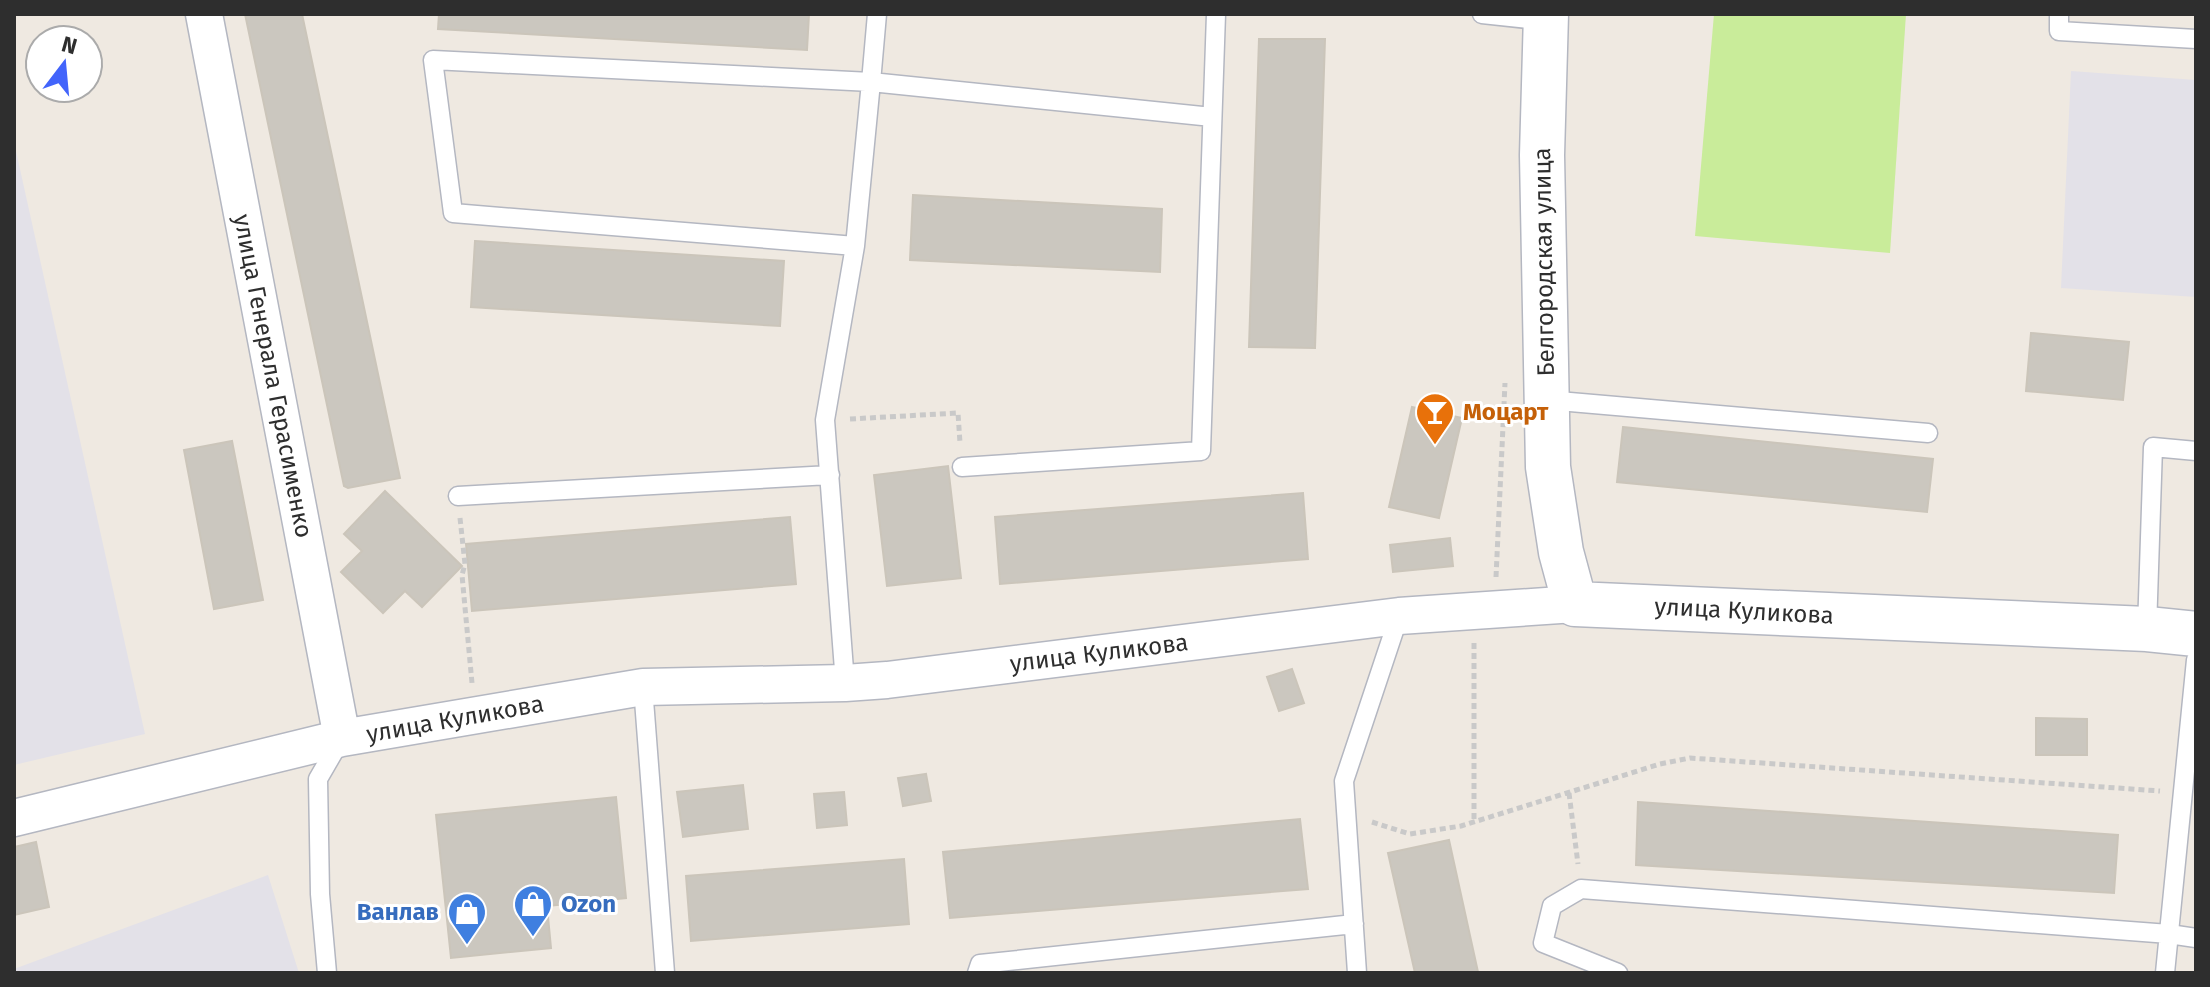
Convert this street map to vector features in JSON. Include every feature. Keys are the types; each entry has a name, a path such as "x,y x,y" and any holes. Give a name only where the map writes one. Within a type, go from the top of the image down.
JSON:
{"main road":[{"name":"Белгородская улица","path":"1546,17 1542,155 1548,467 1561,552 1575,604"},
{"name":"улица Куликова","path":"1575,604 2147,629 2196,634"}],"street":[{"name":"улица Генерала Герасименко","path":"204,14 342,738"},
{"name":"улица Куликова","path":"14,818 342,738 643,687 887,680 1399,616 1575,604"}],"lane":[{"path":"845,683 825,420 855,246 877,14"},
{"path":"962,467 1201,451 1216,14"},
{"path":"1482,14 1546,17"},
{"path":"2059,14 2059,31 2196,39"},
{"path":"855,246 453,213 433,60 871,82 1212,117"},
{"path":"1547,400 1928,433"},
{"path":"2147,629 2153,447 2196,451"},
{"path":"458,496 830,475"},
{"path":"1357,973 1344,781 1399,616"},
{"path":"2165,973 2196,660"},
{"path":"643,687 665,973"},
{"path":"327,973 320,894 318,779 342,738"},
{"path":"1618,973 1543,943 1552,906 1581,889 2196,938"},
{"path":"977,973 980,964 1354,924"}],"path":[{"path":"1474,822 1474,594 1489,592 1495,585 1505,381"},
{"path":"825,420 958,413 962,467"},
{"path":"458,496 475,716"},
{"path":"1346,811 1410,834 1474,822 1660,764 1705,757 2183,793"},
{"path":"1569,793 1581,889"}],"shaded area":[{"path":"2071,71 2196,80 2196,297 2061,288"},
{"path":"14,142 145,734 14,765"},
{"path":"268,875 299,973 14,973 14,969"}],"green space":[{"path":"1714,14 1906,14 1890,253 1695,236"}],"building":[{"path":"245,14 302,14 400,478 348,488 344,486"},
{"path":"439,14 809,14 807,50 438,29"},
{"path":"1259,39 1325,39 1315,348 1249,347"},
{"path":"913,195 1162,209 1160,272 910,260"},
{"path":"475,241 784,261 780,326 471,307"},
{"path":"2031,333 2129,342 2123,400 2026,391"},
{"path":"1412,407 1462,418 1439,518 1389,507"},
{"path":"1623,427 1933,459 1927,512 1617,482"},
{"path":"232,441 263,600 214,609 184,450"},
{"path":"948,466 961,578 887,586 874,475"},
{"path":"385,491 462,566 422,607 405,591 383,613 341,572 362,551 344,534"},
{"path":"1303,493 1308,559 1000,584 995,517"},
{"path":"790,517 796,584 472,611 466,544"},
{"path":"1450,538 1453,566 1393,572 1390,545"},
{"path":"1292,669 1304,703 1279,711 1267,677"},
{"path":"2036,718 2087,719 2087,755 2036,755"},
{"path":"926,774 931,801 903,806 898,778"},
{"path":"743,785 748,829 683,837 677,792"},
{"path":"844,792 847,825 817,828 814,794"},
{"path":"616,797 626,898 547,906 551,948 451,958 436,815"},
{"path":"1638,802 2118,835 2114,893 1636,865"},
{"path":"1300,819 1308,889 950,918 943,852"},
{"path":"1449,840 1478,972 1415,973 1388,853"},
{"path":"36,842 49,907 14,915 14,847"},
{"path":"904,859 909,924 691,941 686,876"}],"place":[{"name":"Моцарт","path":"1435,446"},
{"name":"Ozon","path":"533,938"},
{"name":"Ванлав","path":"467,946"}]}
